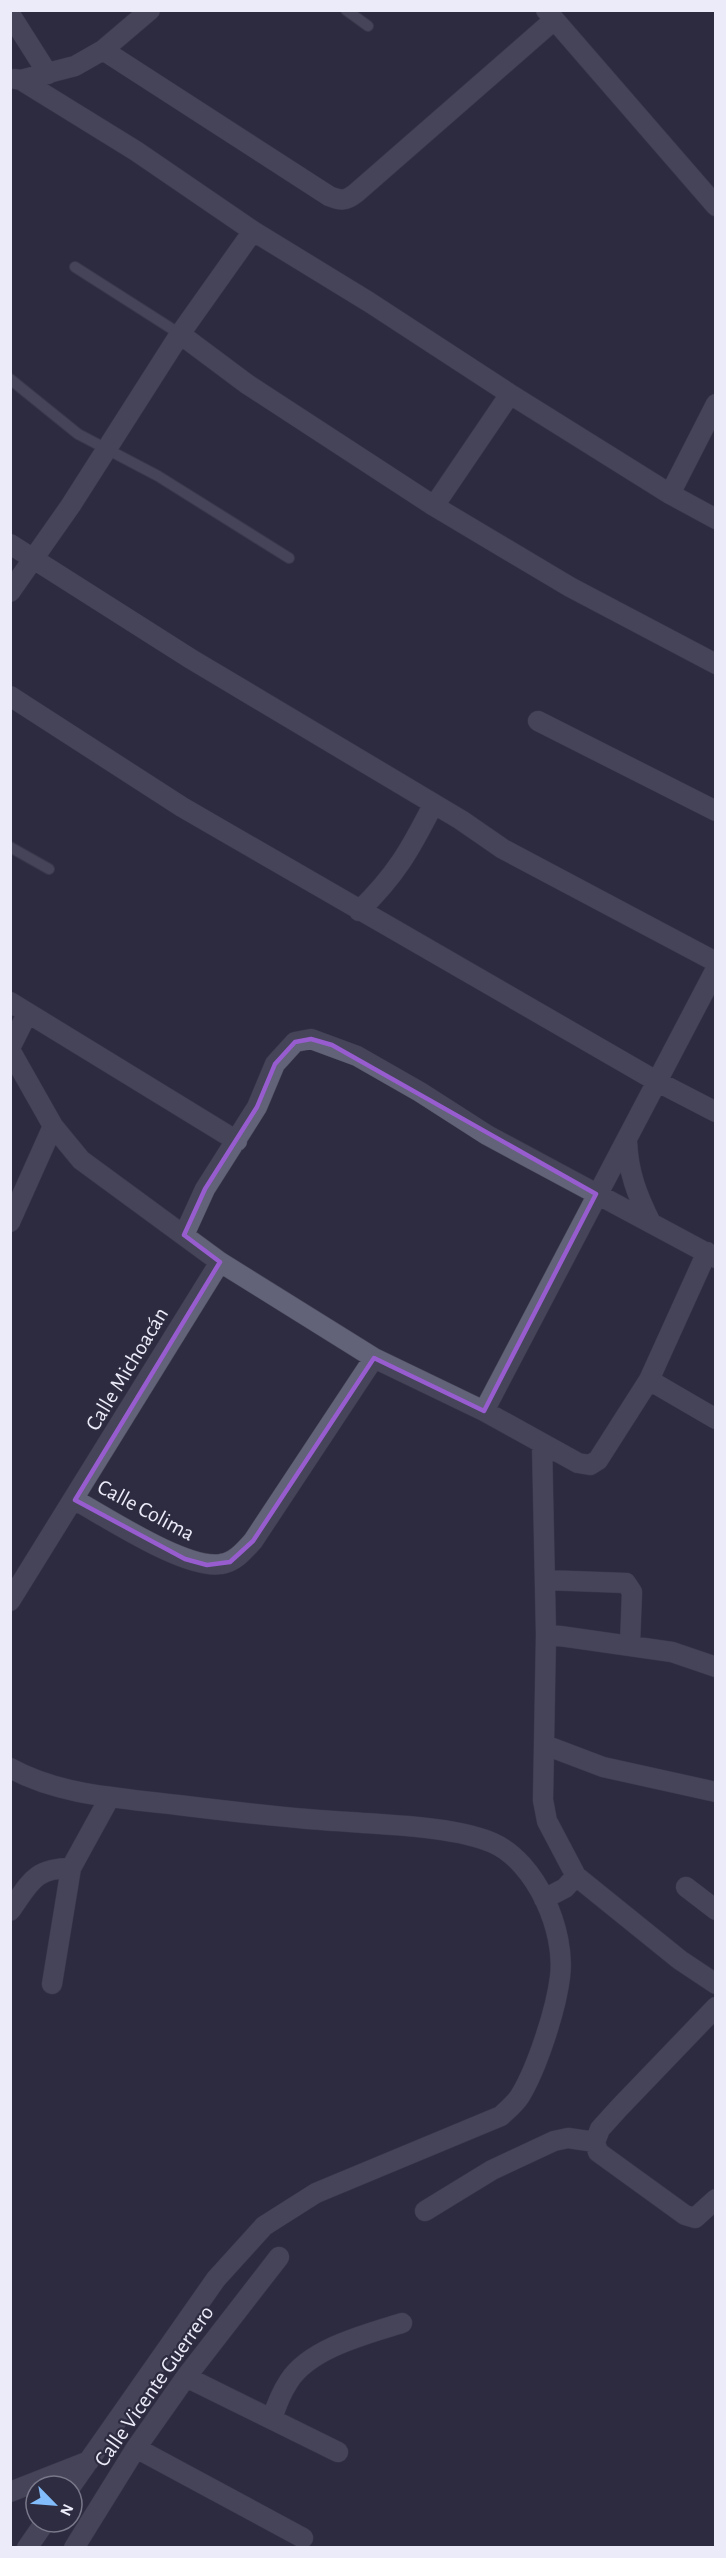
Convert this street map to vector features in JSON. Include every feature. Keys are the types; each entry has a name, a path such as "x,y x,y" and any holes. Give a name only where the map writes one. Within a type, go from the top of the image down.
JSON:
{"street":[{"path":"16,79 48,74 75,66 103,50 150,10"},
{"path":"10,14 48,74"},
{"path":"103,50 329,196 340,200 349,199 550,15 716,206"},
{"path":"16,79 136,151 253,231 510,394 670,494 716,519"},
{"path":"10,592 70,505 180,334 253,231"},
{"path":"180,334 247,384 434,506 570,587 716,664"},
{"path":"434,506 510,394"},
{"path":"670,494 716,404"},
{"path":"10,544 31,559 481,832 503,849 716,962"},
{"path":"10,696 182,807 658,1082 716,1112"},
{"path":"538,722 716,811"},
{"path":"359,911 393,877 434,805"},
{"path":"484,1411 716,969"},
{"path":"10,1002 237,1141"},
{"path":"27,1014 10,1049 52,1126 81,1160 220,1262 374,1358 484,1411 578,1463 590,1465 598,1460 649,1380 711,1255 487,1135 420,1092 357,1056 311,1039 295,1042 275,1064 257,1107 205,1188 184,1235"},
{"path":"10,1222 52,1126"},
{"path":"627,1140 628,1160 635,1191 651,1223"},
{"name":"Calle Michoacán","path":"10,1601 75,1500 220,1262"},
{"name":"Calle Colima","path":"75,1500 185,1559 207,1565 230,1562 253,1540 374,1358"},
{"path":"649,1380 716,1419"},
{"path":"80,2474 216,2279 264,2226 316,2193 501,2116 519,2098 531,2075 558,1995 562,1962 559,1936 559,1890 543,1800 546,1634 542,1443"},
{"path":"545,1580 626,1583 632,1592 630,1644"},
{"path":"546,1634 630,1644 672,1652 716,1667"},
{"path":"544,1745 603,1767 716,1791"},
{"path":"10,1768 63,1788 110,1797 297,1819 390,1825 459,1834 492,1842 514,1854 559,1890 680,1960 716,1984"},
{"path":"52,1984 71,1868 110,1797"},
{"path":"10,1911 37,1875 48,1869 71,1868"},
{"path":"686,1887 716,1910"},
{"path":"716,2007 600,2129 595,2142 598,2152 686,2215 695,2218 716,2199"},
{"path":"425,2211 492,2170 554,2141 568,2138 595,2142"},
{"name":"Calle Vicente Guerrero","path":"74,2547 136,2448 186,2377 279,2256"},
{"path":"272,2419 290,2379 311,2360 344,2342 402,2323"},
{"path":"186,2377 338,2452"},
{"path":"136,2448 303,2538"},
{"path":"10,2492 90,2461"},
{"path":"27,2547 36,2534"}],"lane":[{"path":"346,10 368,26"},
{"path":"75,267 180,334"},
{"path":"10,379 78,434 158,476 289,558"},
{"path":"10,847 48,869"}],"highlighted area":[{"path":"311,1039 332,1045 596,1194 484,1411 374,1358 253,1541 230,1562 207,1565 185,1559 75,1500 220,1262 184,1235 205,1189 257,1107 275,1064 295,1042"}]}
